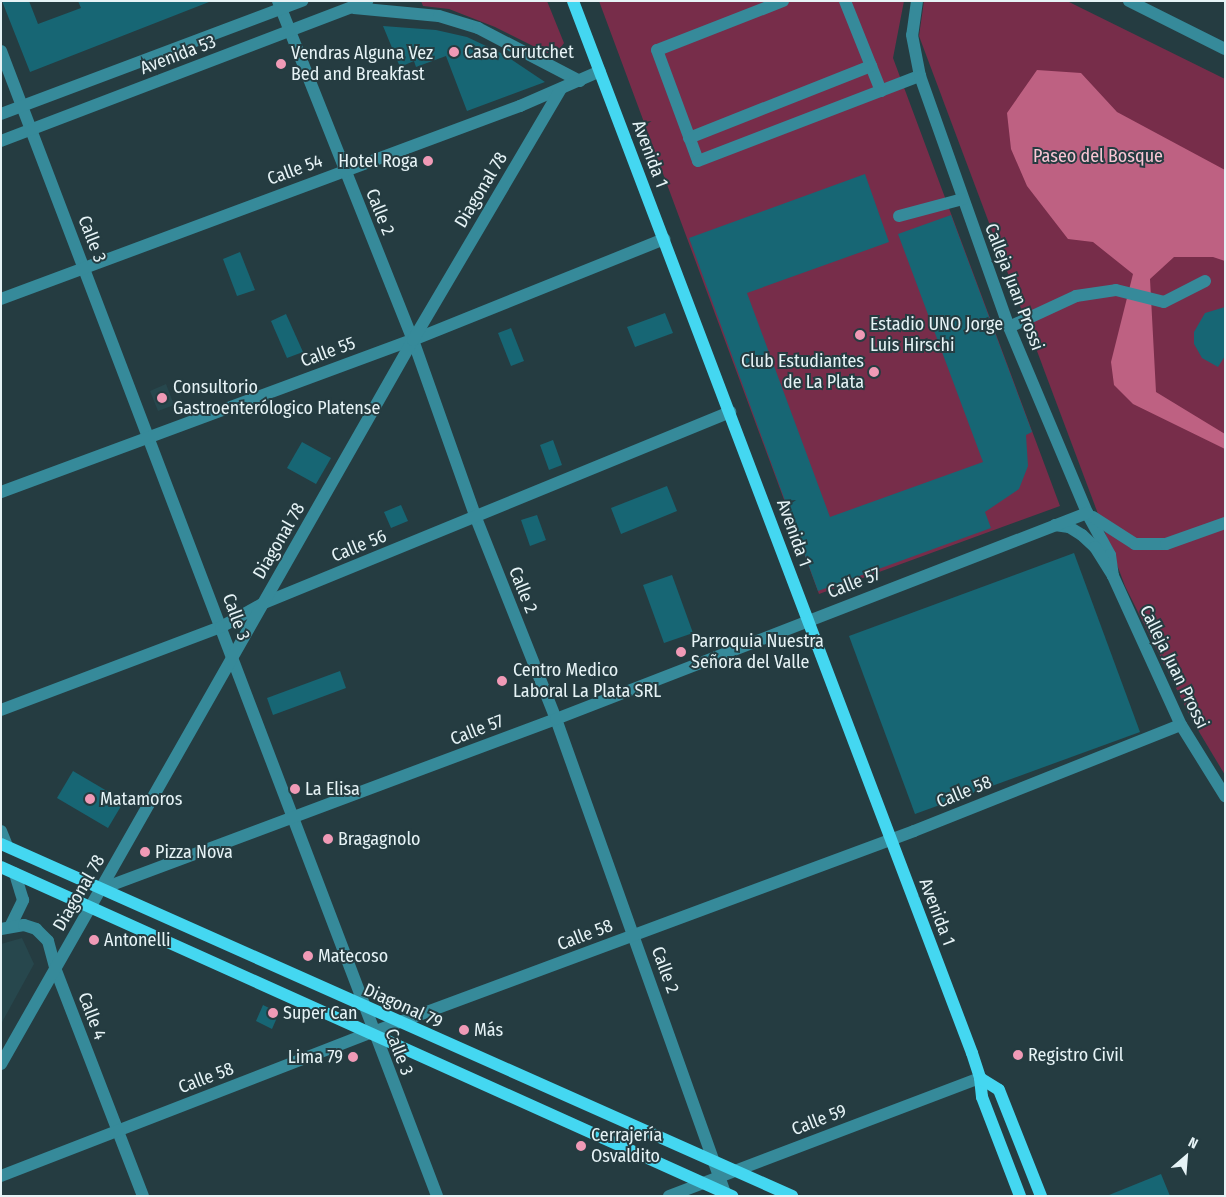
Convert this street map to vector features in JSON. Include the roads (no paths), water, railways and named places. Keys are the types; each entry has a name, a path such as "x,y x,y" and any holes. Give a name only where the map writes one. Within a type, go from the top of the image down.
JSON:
{"main road":[{"name":"Avenida 1","path":"573,1 730,412 980,1078 982,1098 1020,1196"},
{"name":"Diagonal 79","path":"4,845 366,1009 792,1196"},
{"name":"Diagonal 79","path":"1,867 373,1032 728,1195"},
{"path":"980,1078 999,1090 1041,1196"}],"street":[{"name":"Avenida 53","path":"1,114 280,5 302,1"},
{"name":"Avenida 53","path":"1,141 367,1"},
{"path":"783,1 658,47 657,54 698,161 920,76"},
{"path":"845,1 881,91"},
{"name":"Calleja Juan Prossi","path":"917,1 912,35 920,76 1009,328 1087,513 1110,556 1113,576"},
{"path":"1129,1 1225,49"},
{"name":"Calle 2","path":"280,5 413,340 476,518 556,719 728,1195"},
{"path":"352,7 440,16 478,28 580,81"},
{"name":"Calle 3","path":"1,51 437,1196"},
{"path":"689,138 871,66"},
{"name":"Calle 54","path":"1,300 84,267 561,89 600,71"},
{"name":"Diagonal 78","path":"1,1064 413,340 561,89"},
{"path":"899,216 963,199"},
{"name":"Calle 55","path":"1,492 148,436 413,340 664,239"},
{"path":"1009,328 1076,296 1116,290 1164,302 1205,281"},
{"name":"Calle 56","path":"1,710 221,627 264,603 476,518 730,412"},
{"path":"1087,513 1135,544 1166,544 1225,523"},
{"name":"Calle 57","path":"101,889 293,819 556,719 807,620 1087,513"},
{"name":"Calleja Juan Prossi","path":"1055,525 1069,527 1082,535 1095,548 1113,576 1181,725 1225,796"},
{"name":"Calle 58","path":"1,1176 373,1032 890,838 1181,725"},
{"path":"1,831 4,845"},
{"name":"Calle 4","path":"6,927 23,900 15,873"},
{"name":"Calle 4","path":"6,927 24,925 43,935 143,1196"},
{"name":"Calle 59","path":"669,1196 980,1078"}],"place":[{"name":"Casa Curutchet","path":"454,52"},
{"name":"Vendras Alguna Vez Bed and Breakfast","path":"281,64"},
{"name":"Hotel Roga","path":"428,161"},
{"name":"Estadio UNO Jorge Luis Hirschi","path":"860,335"},
{"name":"Club Estudiantes de La Plata","path":"874,372"},
{"name":"Consultorio Gastroenterólogico Platense","path":"162,398"},
{"name":"Parroquia Nuestra Señora del Valle","path":"681,652"},
{"name":"Centro Medico Laboral La Plata SRL","path":"502,681"},
{"name":"La Elisa","path":"295,789"},
{"name":"Matamoros","path":"90,799"},
{"name":"Bragagnolo","path":"328,839"},
{"name":"Pizza Nova","path":"145,852"},
{"name":"Antonelli","path":"94,940"},
{"name":"Matecoso","path":"308,956"},
{"name":"Super Can","path":"273,1013"},
{"name":"Más","path":"464,1030"},
{"name":"Registro Civil","path":"1018,1055"},
{"name":"Lima 79","path":"353,1057"},
{"name":"Cerrajería Osvaldito","path":"581,1146"}],"park label":[{"name":"Paseo del Bosque","path":"1098,156"}]}
